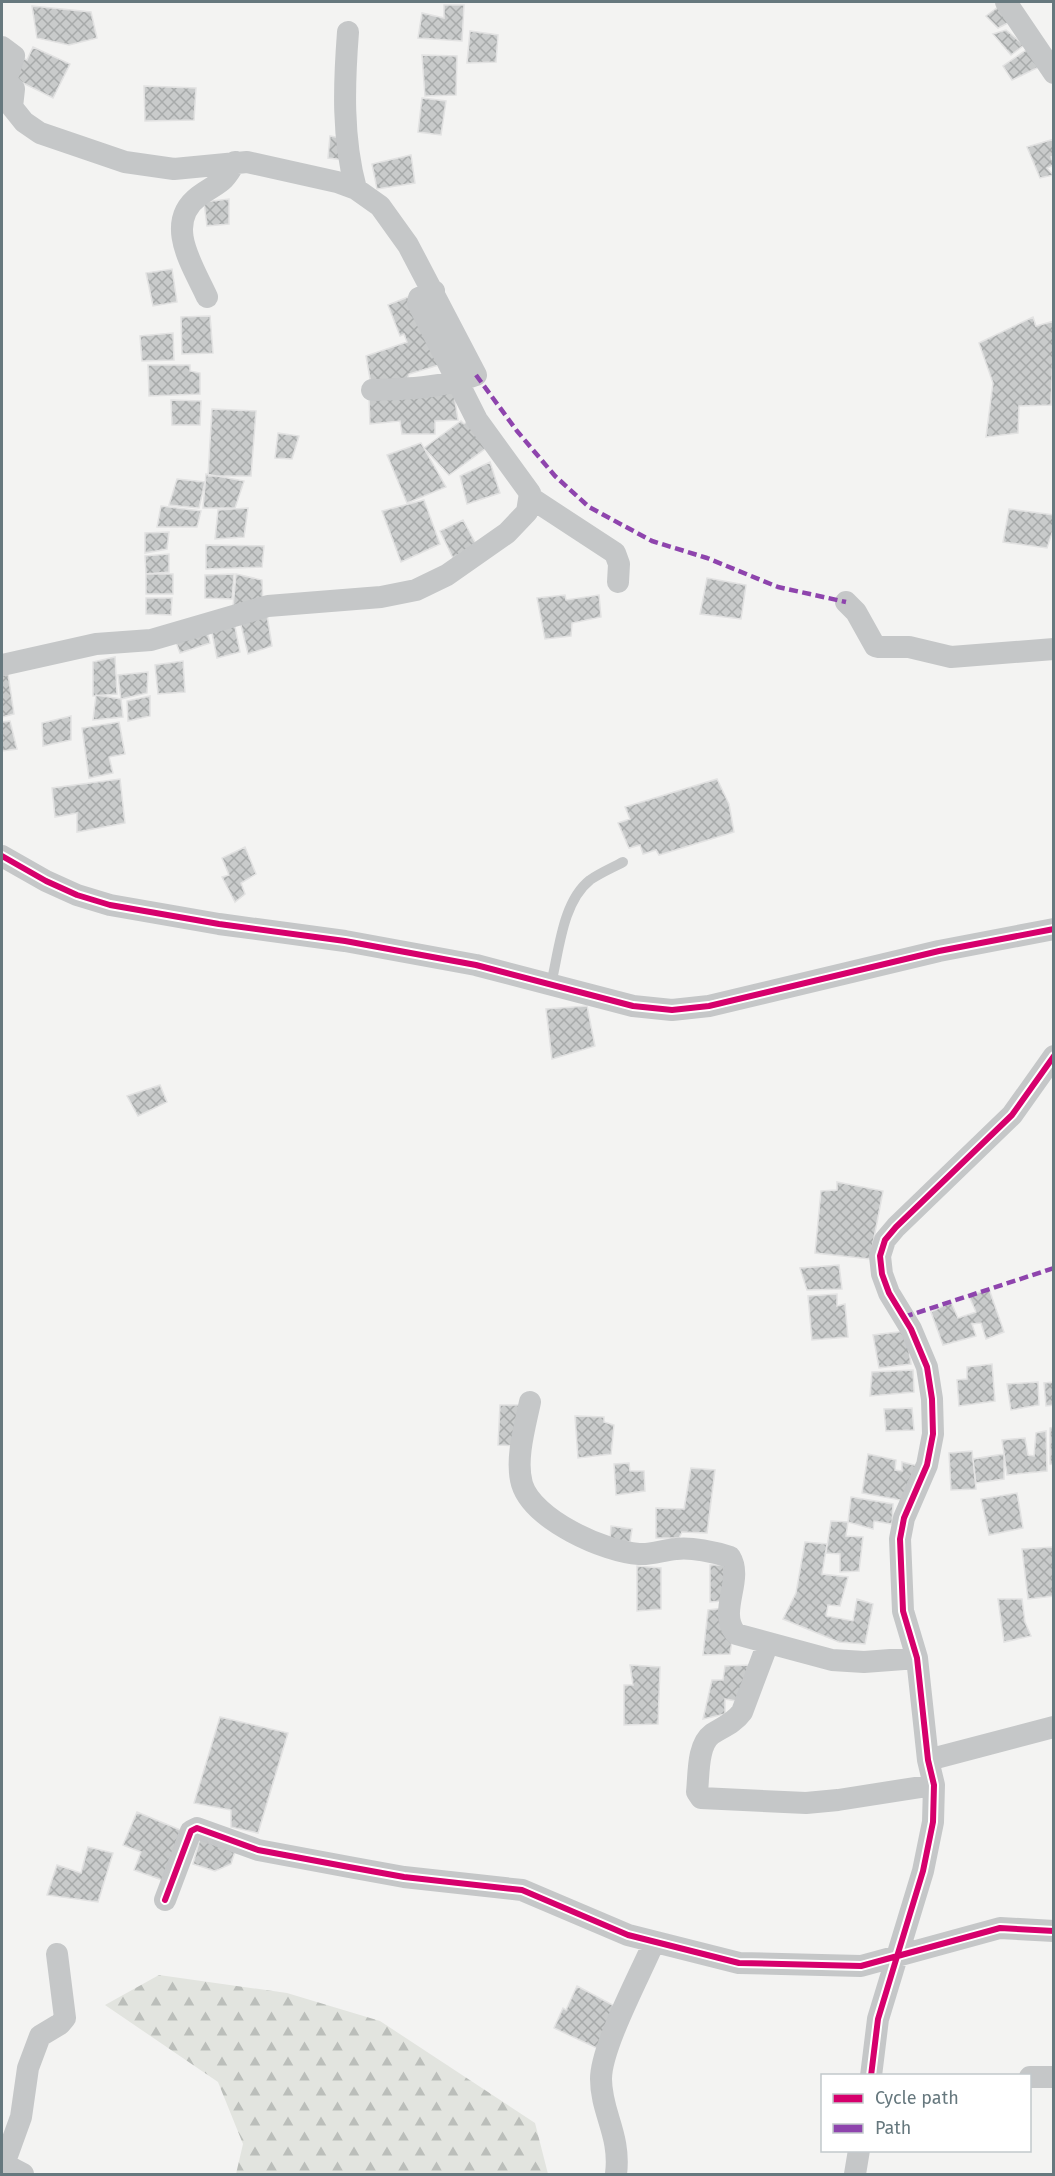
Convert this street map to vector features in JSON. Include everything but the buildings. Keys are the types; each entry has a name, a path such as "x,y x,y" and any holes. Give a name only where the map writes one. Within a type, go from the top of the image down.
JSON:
{"street":[{"path":"1006,2 1053,73"},
{"path":"348,32 344,83 346,125 349,165 356,189"},
{"path":"2,47 14,56 6,81 14,89 12,107 24,122 40,133 124,162 174,169 232,169 337,182 356,189 380,206 393,223 428,294 476,375 464,380 418,389 372,390"},
{"path":"207,297 182,236 182,219 190,204 232,169"},
{"path":"464,380 486,434 527,488 531,498 615,553 620,564 618,582"},
{"path":"2,665 96,644 152,640 268,606 381,597 416,590 447,575 507,532 527,512 531,498"},
{"path":"846,602 856,612 875,646 879,647 920,648 951,657 1053,649"},
{"path":"2,856 56,886 110,905 219,924 345,940 476,965 633,1006 672,1010 709,1006 864,969 1053,929"},
{"path":"871,2074 878,2019 923,1871 933,1822 934,1785 928,1760 917,1658 903,1611 900,1539 904,1518 927,1465 933,1434 932,1399 927,1367 911,1329 889,1293 882,1274 880,1256 885,1240 896,1227 1012,1115 1053,1056"},
{"path":"530,1402 520,1475 526,1495 541,1511 594,1543 619,1551 653,1554 680,1549 730,1557 734,1571 729,1614 734,1632 846,1662 917,1658"},
{"path":"768,1642 742,1712 737,1719 711,1735 703,1747 697,1792 701,1798 806,1803 934,1785"},
{"path":"928,1760 1053,1727"},
{"path":"165,1900 191,1831 196,1828 258,1850 349,1868 404,1877 522,1890 601,1924 654,1942 750,1964 861,1966 896,1959 1000,1928 1053,1931"},
{"path":"616,2175 616,2142 602,2092 602,2067 654,1942"},
{"path":"10,2167 21,2117 28,2068 40,2036 60,2024 65,2018 57,1954"},
{"path":"1031,2077 1053,2077"},
{"path":"855,2175 859,2152"}],"lane":[{"path":"551,984 567,916 575,900 588,882 622,862"}],"green space":[{"path":"159,1975 287,1993 380,2021 535,2123 548,2174 236,2174 243,2144 218,2082 105,2005"}],"marked path":[{"path":"476,375 517,431 555,476 589,507 652,541 707,558 778,587 846,602"},
{"path":"904,1317 1054,1268"}],"cycle path":[{"path":"2,856 46,881 77,895 110,905 219,924 345,941 476,965 633,1006 672,1010 709,1006 939,951 1054,929"},
{"path":"871,2074 878,2019 923,1871 933,1822 934,1785 928,1760 917,1658 903,1611 900,1539 904,1518 927,1465 933,1434 932,1399 927,1367 911,1329 889,1293 882,1274 880,1256 885,1240 896,1227 1012,1115 1054,1056"},
{"path":"165,1900 191,1831 197,1828 258,1850 404,1877 522,1890 628,1935 739,1963 861,1966 1000,1928 1054,1931"}]}
